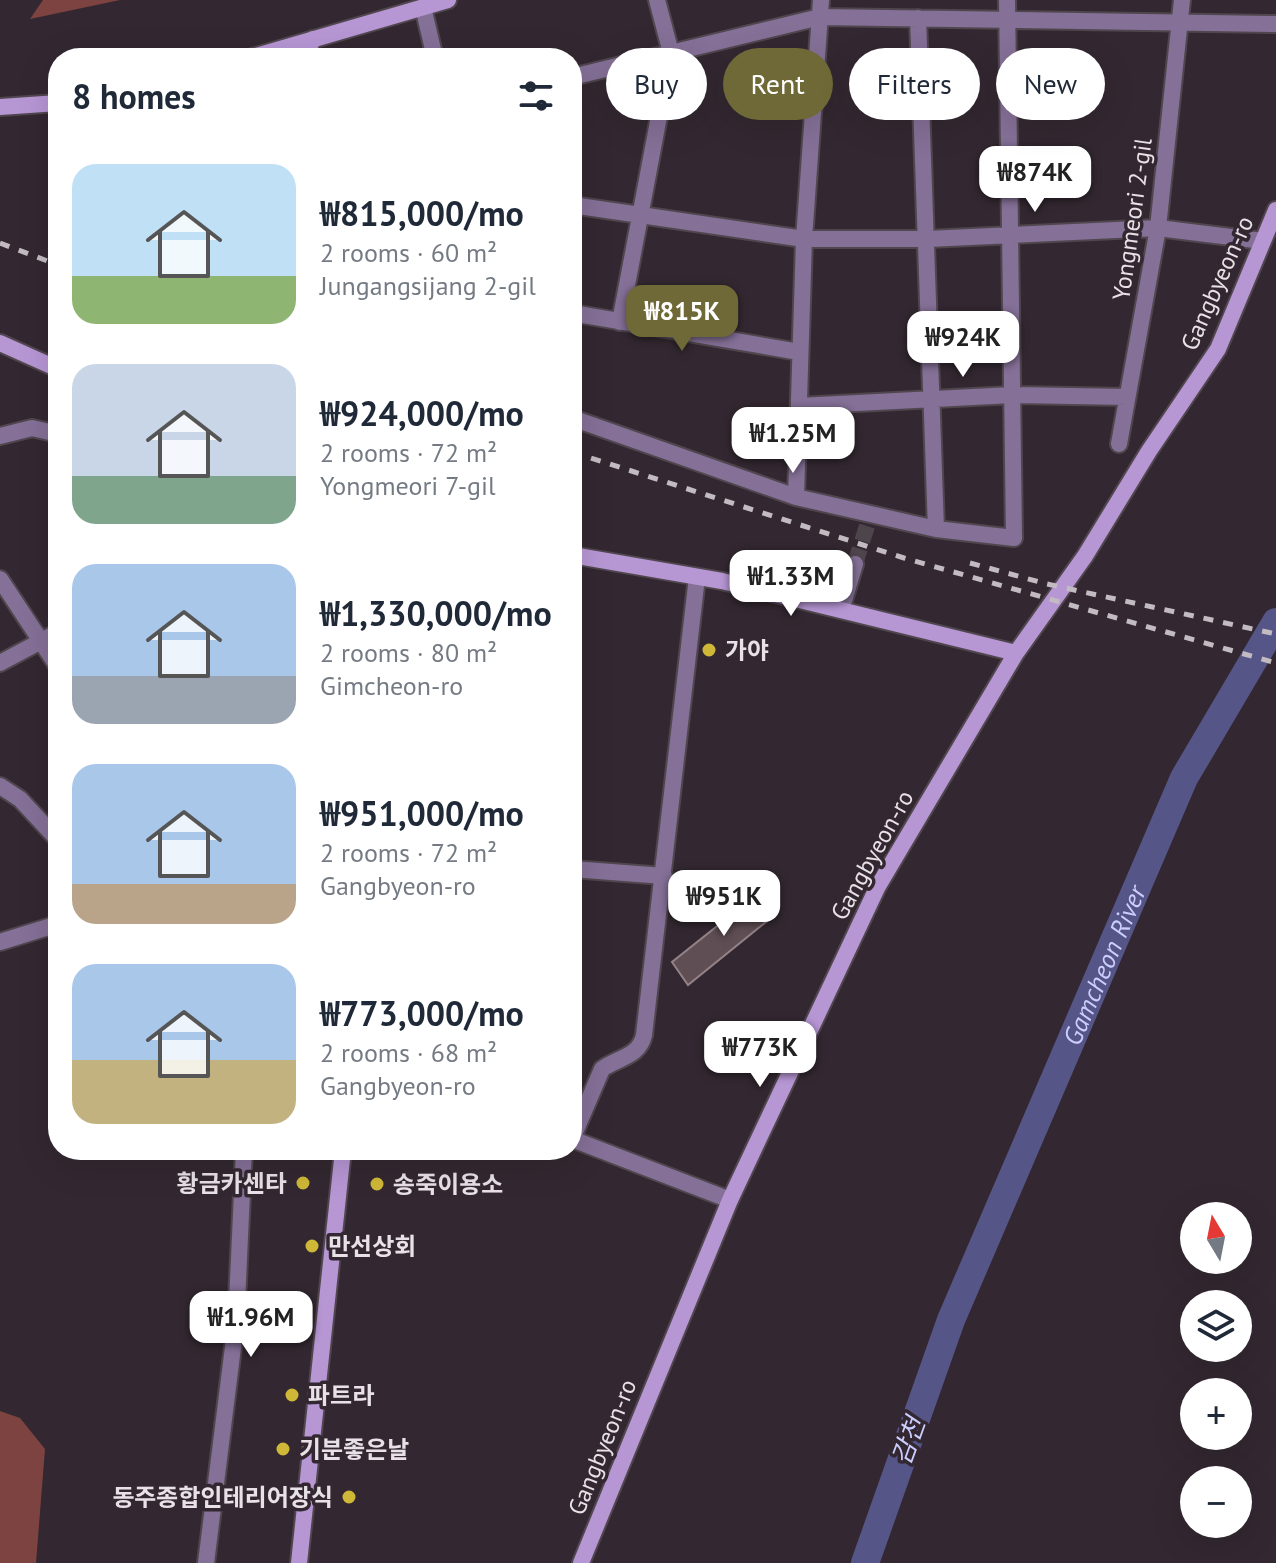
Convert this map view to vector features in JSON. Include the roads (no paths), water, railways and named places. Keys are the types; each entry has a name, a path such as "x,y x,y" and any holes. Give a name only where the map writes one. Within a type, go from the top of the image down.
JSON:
{"street":[{"path":"284,48 448,0"},
{"path":"657,0 670,48"},
{"path":"582,422 869,520 1014,538 1007,0"},
{"name":"Yongmeori 2-gil","path":"1119,444 1158,228 1182,0"},
{"path":"423,7 433,48"},
{"path":"688,48 821,8 918,18 1276,24"},
{"path":"796,497 804,239 821,8"},
{"path":"918,18 936,529"},
{"path":"309,48 313,39"},
{"path":"582,75 606,69"},
{"path":"0,107 48,104"},
{"path":"620,322 658,120"},
{"path":"582,207 640,218 804,239 928,239 1158,228 1263,241"},
{"name":"Gangbyeon-ro","path":"581,1563 730,1200 877,888 1016,653 1085,556 1149,451 1218,349 1276,210"},
{"path":"582,315 799,352"},
{"path":"0,343 48,365"},
{"path":"799,406 932,402 1012,395 1127,397"},
{"path":"0,436 32,428 48,432"},
{"path":"582,557 697,577 1016,653"},
{"path":"841,610 855,564"},
{"path":"582,1116 602,1069 641,1046 664,876 697,577"},
{"path":"0,579 48,653"},
{"path":"0,663 48,638"},
{"path":"0,786 20,799 48,829"},
{"path":"582,870 664,876"},
{"path":"0,942 48,927"},
{"path":"582,1143 730,1200"},
{"path":"206,1563 236,1323 244,1160"},
{"path":"299,1563 342,1160"}],"waterway":[{"name":"Gamcheon River","path":"865,1563 951,1320 1184,778 1276,622"}],"tunnel":[{"path":"855,564 867,526"}],"railway":[{"path":"0,243 48,261"},
{"path":"582,455 904,558 1276,663"},
{"path":"970,563 1047,584 1276,634"}],"place":[{"name":"가야","path":"709,650"},
{"name":"황금카센타","path":"303,1183"},
{"name":"송죽이용소","path":"377,1184"},
{"name":"만선상회","path":"312,1246"},
{"name":"파트라","path":"292,1395"},
{"name":"기분좋은날","path":"283,1449"},
{"name":"동주종합인테리어장식","path":"349,1497"}],"water label":[{"name":"감천","path":"908,1441"}]}
